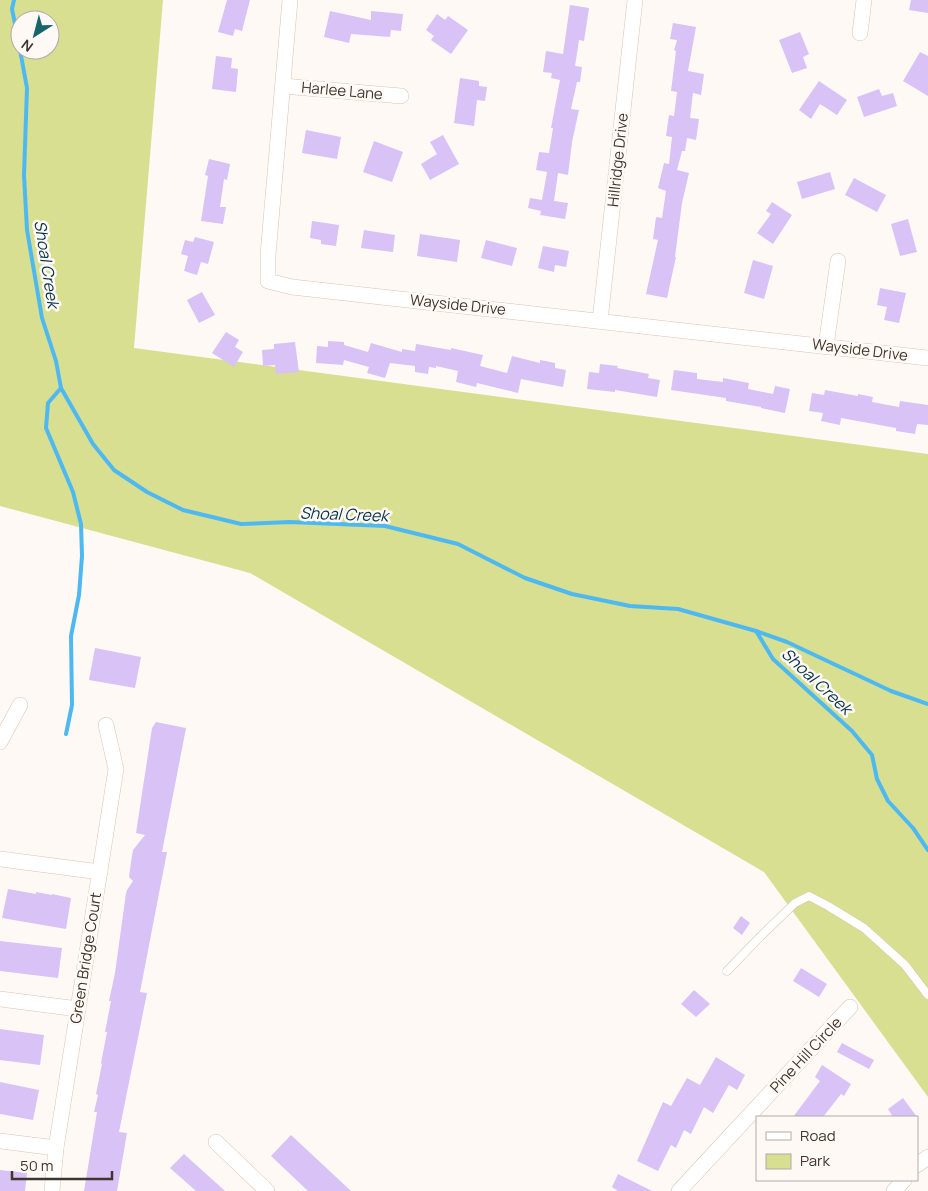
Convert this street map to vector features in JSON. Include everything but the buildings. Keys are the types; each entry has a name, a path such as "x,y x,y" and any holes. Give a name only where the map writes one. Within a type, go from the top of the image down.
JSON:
{"street":[{"name":"Wayside Drive","path":"290,0 268,255 268,281 292,287 928,358"},
{"name":"Hillridge Drive","path":"600,321 635,0"},
{"path":"860,33 864,0"},
{"name":"Harlee Lane","path":"283,86 401,96"},
{"path":"826,346 838,261"},
{"path":"0,742 20,705"},
{"name":"Green Bridge Court","path":"52,1191 56,1148 116,769 106,725"},
{"path":"0,859 100,872"},
{"path":"0,999 78,1009"},
{"name":"Pine Hill Circle","path":"679,1191 850,1007"},
{"path":"0,1141 56,1148"},
{"path":"216,1142 267,1191"},
{"path":"894,1191 903,1181"}],"lane":[{"path":"727,971 795,903 809,896 864,928 905,965 928,995"}],"green space":[{"path":"0,0 163,0 134,348 928,454 928,1097 764,872 250,573 0,506"}],"waterway":[{"name":"Shoal Creek","path":"12,10 14,0"},
{"name":"Shoal Creek","path":"22,60 27,88 24,175 27,230 42,318 56,361 61,388 93,444 114,470 147,492 183,510 241,524 290,522 385,526 458,544 525,578 572,594 630,606 678,609 756,631 787,642 891,691 928,704"},
{"path":"61,388 48,403 46,428 73,492 81,524 82,556 79,595 71,636 72,705 66,734"},
{"name":"Shoal Creek","path":"756,631 773,659 852,731 872,755 877,779 888,801 913,828 928,850"}]}
